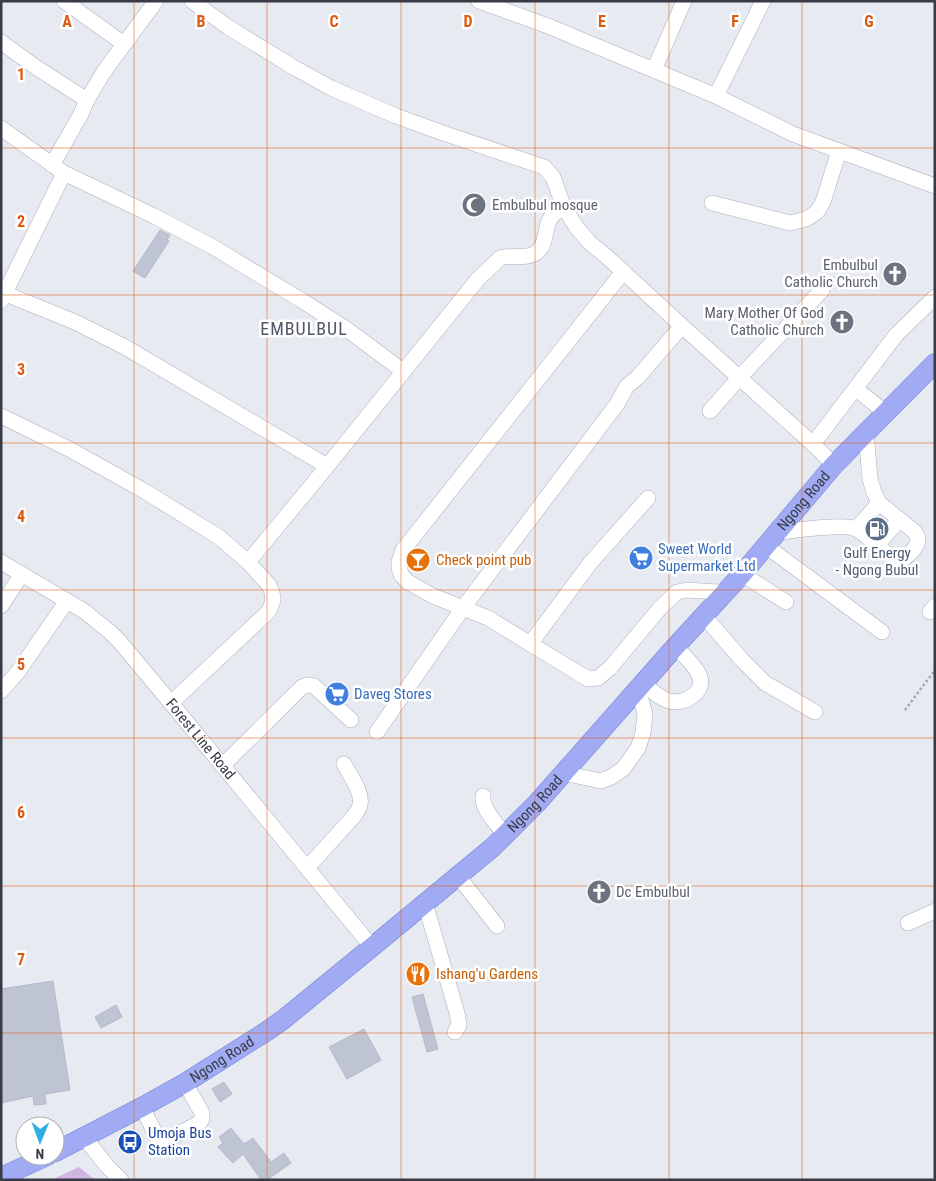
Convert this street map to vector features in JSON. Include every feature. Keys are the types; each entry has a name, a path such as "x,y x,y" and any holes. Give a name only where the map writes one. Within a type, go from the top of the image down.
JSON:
{"main road":[{"name":"Ngong Road","path":"65,1147 185,1083 284,1019 505,835 538,803 742,574 834,465 935,362"},
{"path":"1,1177 25,1166"}],"street":[{"path":"64,1 124,44"},
{"path":"156,1 105,70 87,100 14,277 3,297 75,322 112,340 327,466"},
{"path":"192,1 228,27 331,88 405,120 544,167 553,177 565,209 583,236 834,465"},
{"path":"479,1 548,26 716,96 792,134 935,186"},
{"path":"654,70 684,1"},
{"path":"716,96 763,1"},
{"path":"1,42 41,71 87,100"},
{"path":"1,128 58,169 212,247 345,328 403,371"},
{"path":"712,204 790,222 806,219 817,212 823,202 839,151"},
{"path":"248,562 478,279 504,256 525,257 538,251 543,245 553,215 565,209"},
{"path":"1,268 14,277"},
{"path":"623,272 404,550 399,562 400,573 408,582 433,596 488,618 588,679 598,678 610,668 660,608 677,592 687,590 725,592"},
{"path":"710,411 822,290"},
{"path":"813,444 896,336 935,296"},
{"path":"377,732 463,608 617,404 627,386 637,378 682,326"},
{"path":"856,389 886,412"},
{"path":"1,416 68,448 146,492 219,537 248,562 269,585 273,596 270,609 264,617 171,703"},
{"path":"772,539 838,527 856,529 891,556 899,559 906,558 917,545 918,538 915,532 879,503 870,479 866,432"},
{"path":"530,644 591,562 648,498"},
{"path":"856,529 879,503"},
{"path":"877,545 900,520"},
{"path":"772,539 882,632"},
{"name":"Forest Line Road","path":"1,562 84,611 110,632 223,765 372,947"},
{"path":"1,606 22,574"},
{"path":"742,574 786,602"},
{"path":"1,691 17,673 67,601"},
{"path":"704,616 742,660 765,683 814,712"},
{"path":"641,686 670,701 682,701 692,697 699,690 700,675 676,647"},
{"path":"223,765 306,685 314,686 351,720"},
{"path":"563,773 600,781 623,769 638,748 643,733 644,714 641,686"},
{"path":"308,868 360,807 361,798 344,764"},
{"path":"483,796 482,802 505,835"},
{"path":"458,876 497,926"},
{"path":"425,903 457,1013 459,1025 455,1032"},
{"path":"908,923 935,911"},
{"path":"142,1107 158,1139 162,1141 199,1123 202,1119 202,1113 185,1083"},
{"path":"84,1137 121,1180"}],"path":[{"path":"904,710 935,670"}],"shaded area":[{"path":"79,1167 95,1180 51,1180"}],"building":[{"path":"160,230 170,235 167,240 169,241 145,278 133,271"},
{"path":"53,981 70,1090 45,1094 46,1104 34,1105 33,1096 1,1103 1,989"},
{"path":"423,994 438,1049 427,1052 412,997"},
{"path":"116,1005 122,1017 101,1028 95,1017"},
{"path":"364,1029 381,1060 347,1079 329,1047"},
{"path":"224,1082 232,1094 220,1102 212,1089"},
{"path":"231,1128 244,1144 253,1138 271,1162 284,1153 291,1163 267,1180 261,1180 243,1154 233,1163 218,1147 223,1143 219,1137"}],"place":[{"name":"Embulbul mosque","path":"474,205"},
{"name":"Embulbul Catholic Church","path":"895,274"},
{"name":"Mary Mother Of God Catholic Church","path":"842,322"},
{"name":"Gulf Energy - Ngong Bubul","path":"877,529"},
{"name":"Sweet World Supermarket Ltd","path":"641,558"},
{"name":"Check point pub","path":"418,560"},
{"name":"Daveg Stores","path":"337,694"},
{"name":"Dc Embulbul","path":"599,892"},
{"name":"Ishang'u Gardens","path":"418,974"},
{"name":"Umoja Bus Station","path":"130,1142"}],"district":[{"name":"EMBULBUL","path":"304,329"}]}
